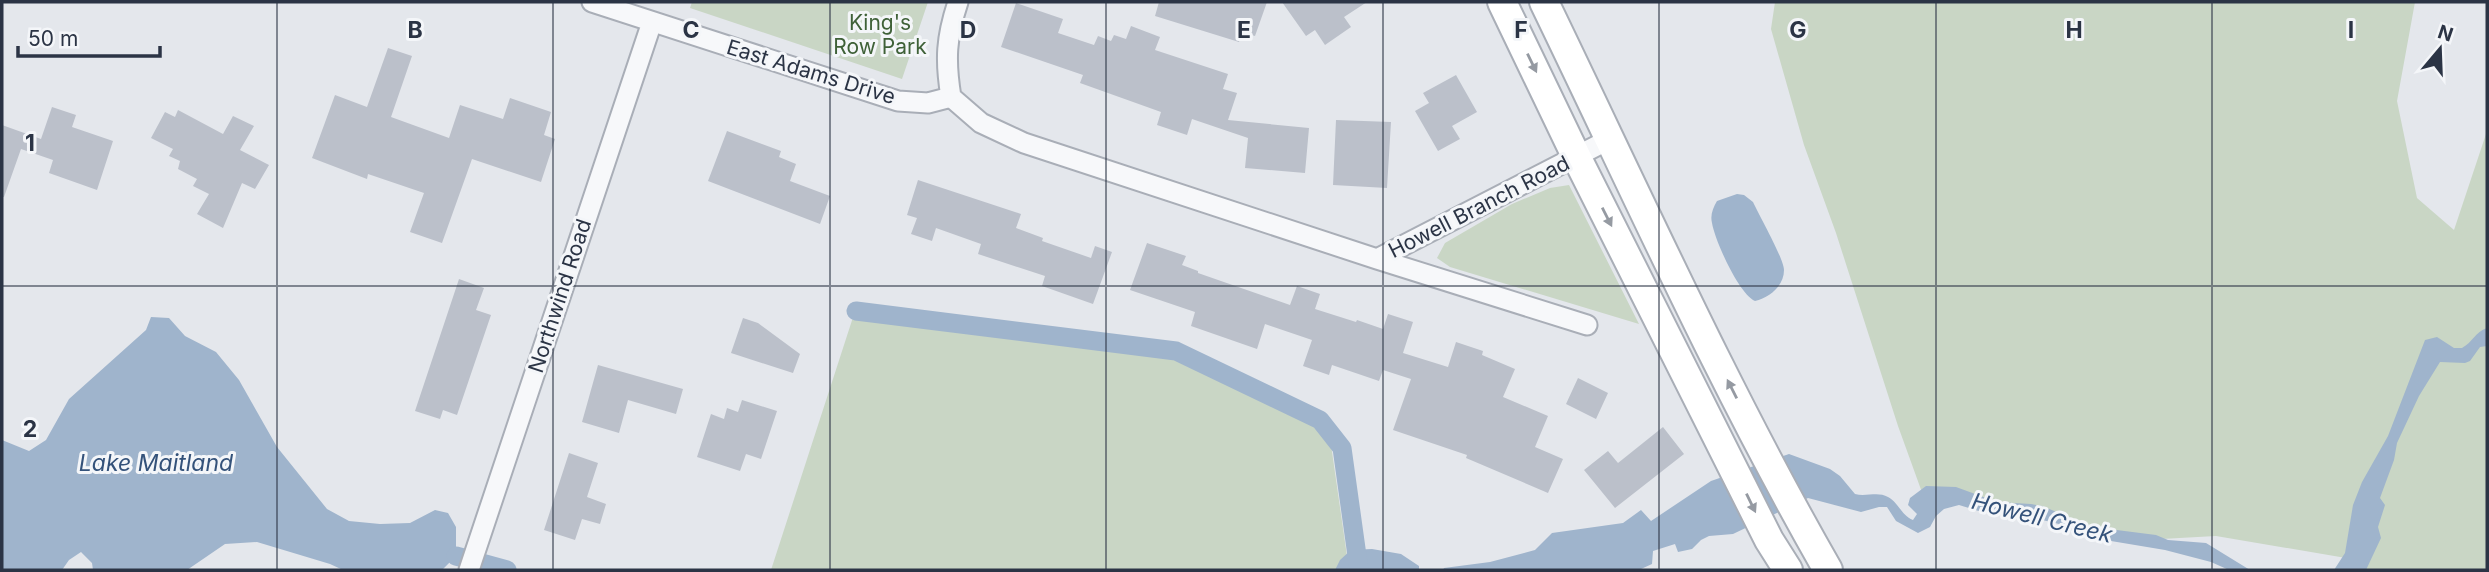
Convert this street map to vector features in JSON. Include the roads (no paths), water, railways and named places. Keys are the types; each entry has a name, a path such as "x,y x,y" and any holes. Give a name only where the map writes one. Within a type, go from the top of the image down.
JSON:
{"main road":[{"path":"1502,2 1576,156"},
{"path":"1544,2 1679,284 1763,450 1828,570"},
{"name":"Howell Branch Road","path":"1576,156 1769,540 1788,570"}],"street":[{"name":"East Adams Drive","path":"592,2 898,101 928,103 951,97"},
{"path":"951,97 946,54 949,29 958,2"},
{"name":"Northwind Road","path":"469,570 652,22"},
{"name":"Howell Branch Road","path":"951,97 981,123 1024,143 1377,259 1576,156"},
{"path":"1576,156 1610,139"},
{"path":"1377,259 1587,325"}],"water":[{"path":"1737,194 1744,195 1753,202 1783,264 1782,281 1766,297 1755,301 1742,288 1729,266 1711,220 1717,201"},
{"name":"Lake Maitland","path":"151,317 169,318 185,336 216,352 239,380 277,447 327,509 349,521 380,524 410,523 435,510 448,513 456,527 456,556 442,570 343,570 257,542 225,544 187,570 93,570 92,563 81,552 69,560 62,570 2,570 2,440 29,451 46,440 69,399 146,330"},
{"path":"2487,328 2487,346 2480,347 2470,361 2465,363 2440,362 2419,396 2397,443 2394,460 2380,498 2385,505 2378,527 2381,538 2366,570 2334,570 2345,553 2353,505 2362,482 2388,436 2425,340 2437,337 2454,348 2462,348"},
{"name":"Howell Creek","path":"1789,454 1830,469 1840,476 1855,494 1880,494 1888,497 1913,520 1917,514 1908,505 1910,498 1926,486 1956,487 1997,502 2042,506 2093,527 2156,535 2168,540 2206,543 2250,570 2229,570 2211,562 2165,550 2081,536 2059,524 2021,515 1982,512 1959,505 1944,509 1930,527 1918,533 1896,521 1887,507 1861,512 1808,498 1733,534 1709,536 1692,549 1678,552 1675,544 1653,551 1652,564 1641,569 1443,570 1490,562 1535,550 1552,533 1623,523 1641,510 1651,521 1711,481"},
{"path":"1372,549 1401,554 1419,566 1419,570 1335,570 1340,560 1351,550"}],"waterway":[{"path":"856,311 1176,351 1320,420 1342,448 1359,570"},
{"path":"456,556 507,570"}],"park label":[{"name":"King's Row Park","path":"880,35"}]}
